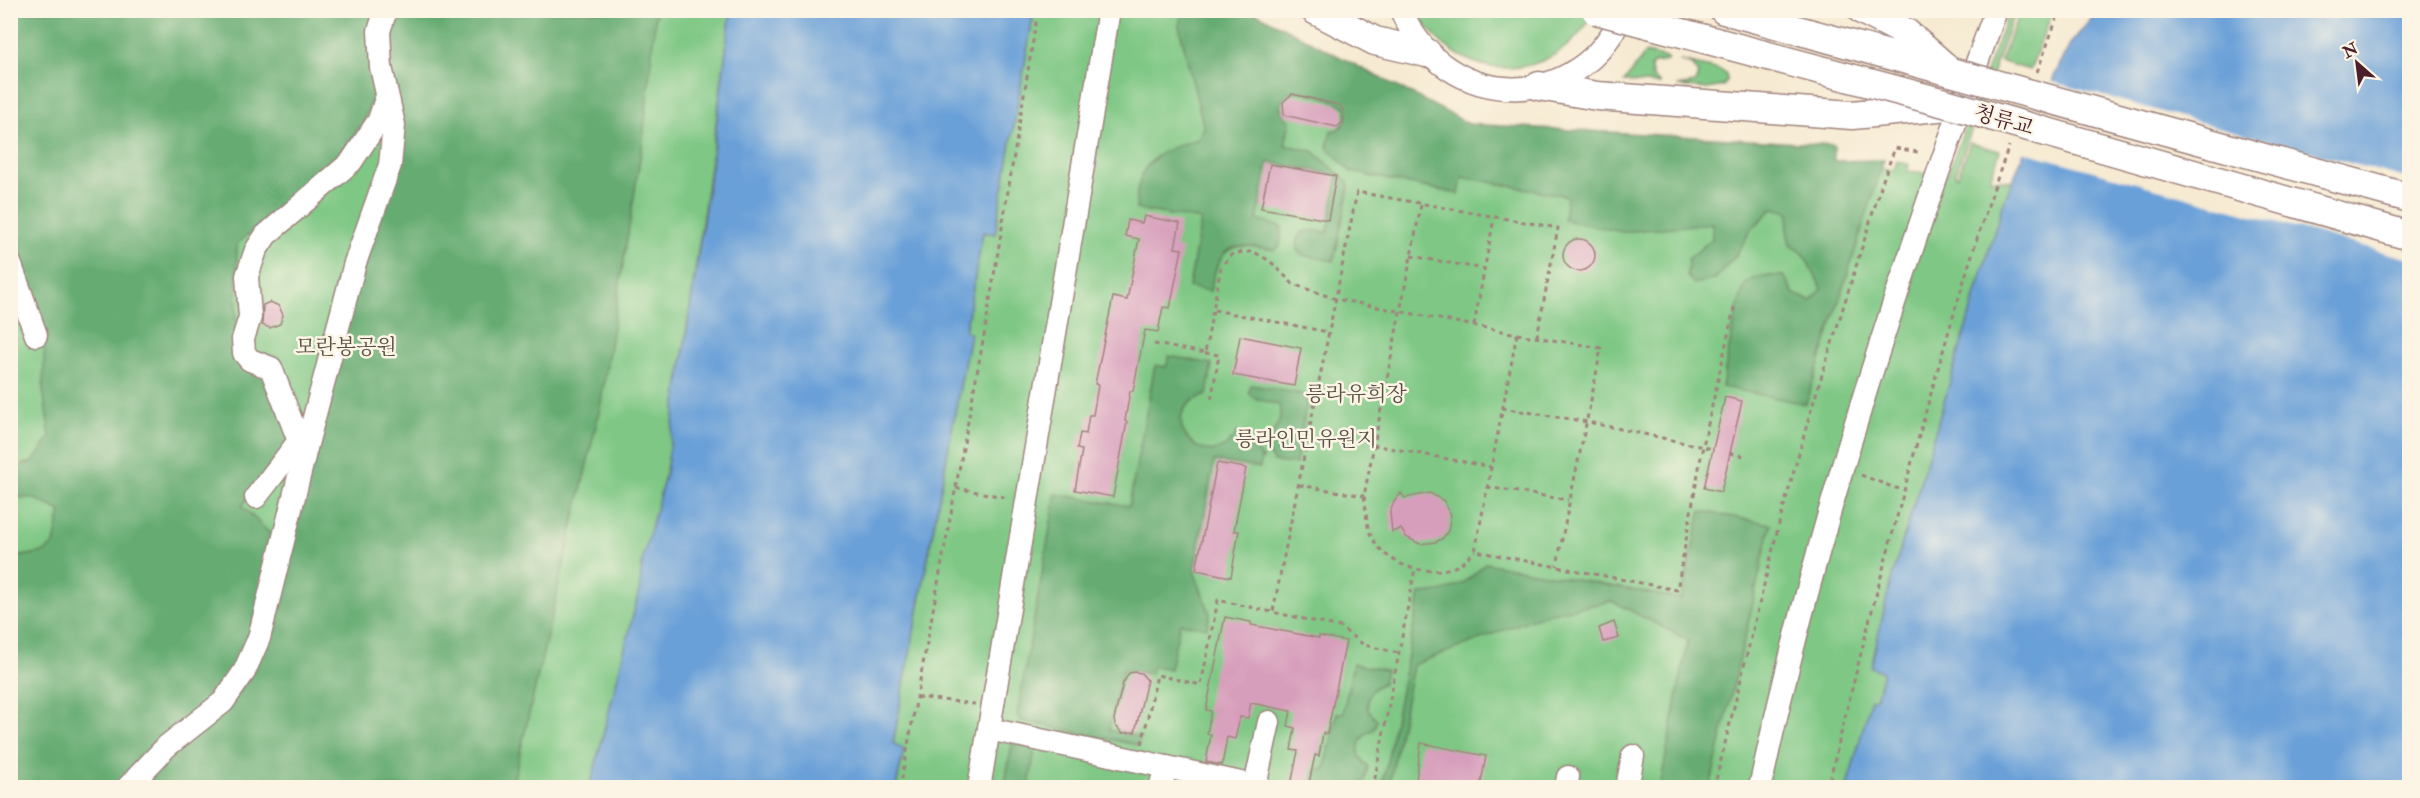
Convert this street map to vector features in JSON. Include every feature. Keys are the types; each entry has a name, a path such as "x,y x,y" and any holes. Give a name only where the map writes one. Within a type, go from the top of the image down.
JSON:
{"main road":[{"path":"1315,10 1376,41 1427,53"},
{"name":"청류교","path":"1596,10 1952,105 2409,236"},
{"name":"청류교","path":"1724,10 2409,198"},
{"path":"1862,10 1905,32 1952,72"},
{"path":"1539,86 1597,96 1852,115 1952,105"}],"street":[{"path":"127,788 167,746 223,702 244,672 259,638 302,445 355,263 390,165 394,125 381,67 379,31 386,10"},
{"path":"979,788 1109,10"},
{"path":"1401,10 1407,24 1427,53 1446,69 1479,84 1503,88 1539,86 1573,72 1592,58 1608,40 1624,10"},
{"path":"1760,788 1800,617 1838,476 1936,174 1996,10"},
{"path":"302,445 271,368 250,360 244,353 243,339 250,316 247,276 256,250 266,235 351,162 379,120 387,96"},
{"path":"10,263 36,335"},
{"path":"256,497 302,445"},
{"path":"989,729 1163,777 1255,786 1269,722"},
{"path":"1627,788 1633,756"}],"path":[{"path":"900,788 957,488 1038,10"},
{"path":"2049,39 2060,10"},
{"path":"1714,788 1779,524 1812,407 1884,177 1895,148 1918,152"},
{"path":"1828,788 1848,699 1905,489 1937,373 1994,186"},
{"path":"1274,611 1357,192 1558,228 1538,336"},
{"path":"1421,204 1364,496 1370,533 1388,557 1415,569 1436,571 1459,565 1475,551 1517,334"},
{"path":"1474,324 1494,218"},
{"path":"1205,353 1221,267 1231,255 1243,252 1254,252 1270,261 1293,284 1336,299 1601,348 1588,422 1569,500 1557,566"},
{"path":"1411,256 1484,268"},
{"path":"1475,551 1677,590 1703,446 1735,304"},
{"path":"1214,309 1328,332"},
{"path":"1154,344 1219,355 1211,401"},
{"path":"1502,408 1588,422 1713,449"},
{"path":"1373,445 1491,467"},
{"path":"1730,453 1744,456"},
{"path":"1865,475 1895,488 1905,489"},
{"path":"1299,485 1364,496"},
{"path":"1487,486 1569,500"},
{"path":"957,488 1009,498"},
{"path":"1373,788 1415,569"},
{"path":"1141,750 1157,675 1201,685 1218,600 1340,627 1364,645 1399,653"},
{"path":"917,697 971,704"}],"green space":[{"name":"모란봉공원","path":"10,11 731,11 668,460 645,555 640,588 590,787 11,787"},
{"path":"10,11 379,11 378,54 372,97 351,140 316,179 237,244 236,339 268,372 293,436 242,506 279,543 249,644 220,696 119,787 11,787 11,558 44,552 54,544 61,511 33,498 11,497 11,467 33,462 50,437 43,389 45,333 11,234"},
{"path":"396,11 656,11 643,140 600,408 512,787 133,788 228,705 393,165 387,35"},
{"name":"릉라인민유원지","path":"1034,11 1224,11 1463,127 1894,170 1897,161 1909,165 1907,171 1947,175 2009,11 2015,11 1955,175 1958,176 1970,143 2000,151 1990,179 2012,181 2001,210 1890,584 1872,667 1883,672 1876,700 1871,700 1847,787 896,788 904,749 893,744 970,334 965,332 983,232 995,234"},
{"path":"1182,11 1252,11 1469,124 1834,145 1834,161 1884,160 1806,404 1722,387 1736,315 1748,282 1761,277 1784,276 1794,294 1811,301 1822,289 1803,253 1790,245 1787,231 1789,212 1773,208 1750,231 1736,255 1715,279 1694,284 1687,276 1688,259 1712,239 1712,223 1623,232 1564,220 1567,196 1462,177 1459,194 1351,172 1327,147 1331,131 1344,123 1346,108 1328,99 1303,92 1291,92 1281,102 1280,107 1290,121 1285,145 1313,151 1348,182 1349,188 1334,261 1302,255 1297,250 1299,236 1305,231 1328,232 1338,175 1268,162 1257,220 1282,227 1280,246 1274,250 1246,246 1229,250 1218,264 1210,291 1189,287 1201,220 1136,209 1137,193 1145,169 1160,154 1198,139 1204,128 1179,26"},
{"path":"1417,11 1595,11 1577,36 1556,54 1531,65 1506,68 1480,64 1456,53 1434,36"},
{"path":"2020,11 2053,11 2030,70 2000,61"},
{"path":"1645,53 1667,58 1667,61 1654,63 1651,67 1652,77 1660,84 1624,82"},
{"path":"1680,61 1720,70 1726,74 1727,81 1723,86 1707,89 1677,86 1695,83 1698,74 1693,65"},
{"path":"1169,356 1212,364 1207,395 1190,403 1182,415 1182,427 1188,439 1199,447 1212,450 1225,446 1237,432 1264,459 1261,458 1260,468 1214,461 1194,571 1210,614 1207,628 1180,623 1170,669 1153,666 1151,674 1123,669 1109,730 1140,737 1138,745 1022,721 1017,715 1056,494 1129,506 1155,365 1166,367"},
{"path":"1251,385 1308,395 1296,464 1274,462 1261,445 1279,423 1279,405 1254,398 1249,393"},
{"path":"1701,511 1771,524 1710,787 1660,787 1688,640 1612,601 1545,614 1413,665 1389,787 1382,787 1420,594 1448,590 1471,577 1485,563 1681,599"},
{"path":"1353,664 1386,670 1383,683 1372,690 1368,701 1368,710 1377,720 1374,729 1364,736 1359,746 1360,756 1368,766 1365,781 1353,787 1311,787 1316,770 1325,769 1337,713 1343,713"},
{"path":"1012,744 1035,748 1029,787 1004,788"}],"water":[{"path":"731,11 1034,11 995,234 983,232 965,332 970,333 893,743 904,749 896,787 590,787 640,588 642,562 666,472 710,175"},
{"path":"2098,11 2409,11 2409,787 1847,788 1871,699 1876,699 1883,672 1871,667 1890,584 2001,210 2056,72 2071,43"}],"pier":[{"path":"2049,81 2409,179 2409,259 2021,151"}],"building":[{"path":"1292,94 1339,105 1343,109 1344,121 1337,127 1284,115 1283,102"},
{"path":"1270,164 1336,176 1328,220 1261,208"},
{"path":"1144,216 1180,223 1175,248 1182,249 1170,308 1163,307 1158,332 1145,330 1133,391 1130,391 1125,421 1127,422 1113,497 1075,490 1082,450 1077,449 1080,433 1086,434 1089,415 1093,415 1098,385 1095,384 1113,297 1127,300 1139,239 1125,236 1128,220 1142,223"},
{"path":"1579,239 1591,243 1595,255 1591,267 1579,271 1567,267 1563,255 1567,243"},
{"path":"270,302 279,306 283,315 280,324 270,328 262,325 263,305"},
{"path":"1240,336 1301,348 1294,386 1233,375"},
{"path":"1725,397 1742,401 1721,492 1704,488"},
{"path":"1217,463 1246,468 1234,531 1239,531 1231,577 1196,570"},
{"path":"1401,493 1405,498 1430,493 1444,501 1451,515 1448,531 1443,538 1436,542 1420,544 1406,537 1401,529 1392,532 1390,512"},
{"path":"1225,617 1251,622 1251,625 1346,641 1327,734 1323,733 1319,756 1315,755 1308,788 1291,785 1298,751 1291,750 1295,728 1288,726 1291,711 1251,703 1248,718 1240,717 1235,739 1227,737 1222,765 1206,762 1211,734 1207,734 1211,711 1206,710"},
{"path":"1614,622 1619,638 1603,642 1599,628"},
{"path":"1129,673 1141,673 1147,680 1135,732 1122,733 1115,725 1114,719 1123,683"},
{"path":"1421,743 1486,756 1480,788 1415,788"}],"park label":[{"name":"릉라유희장","path":"1356,394"}]}
